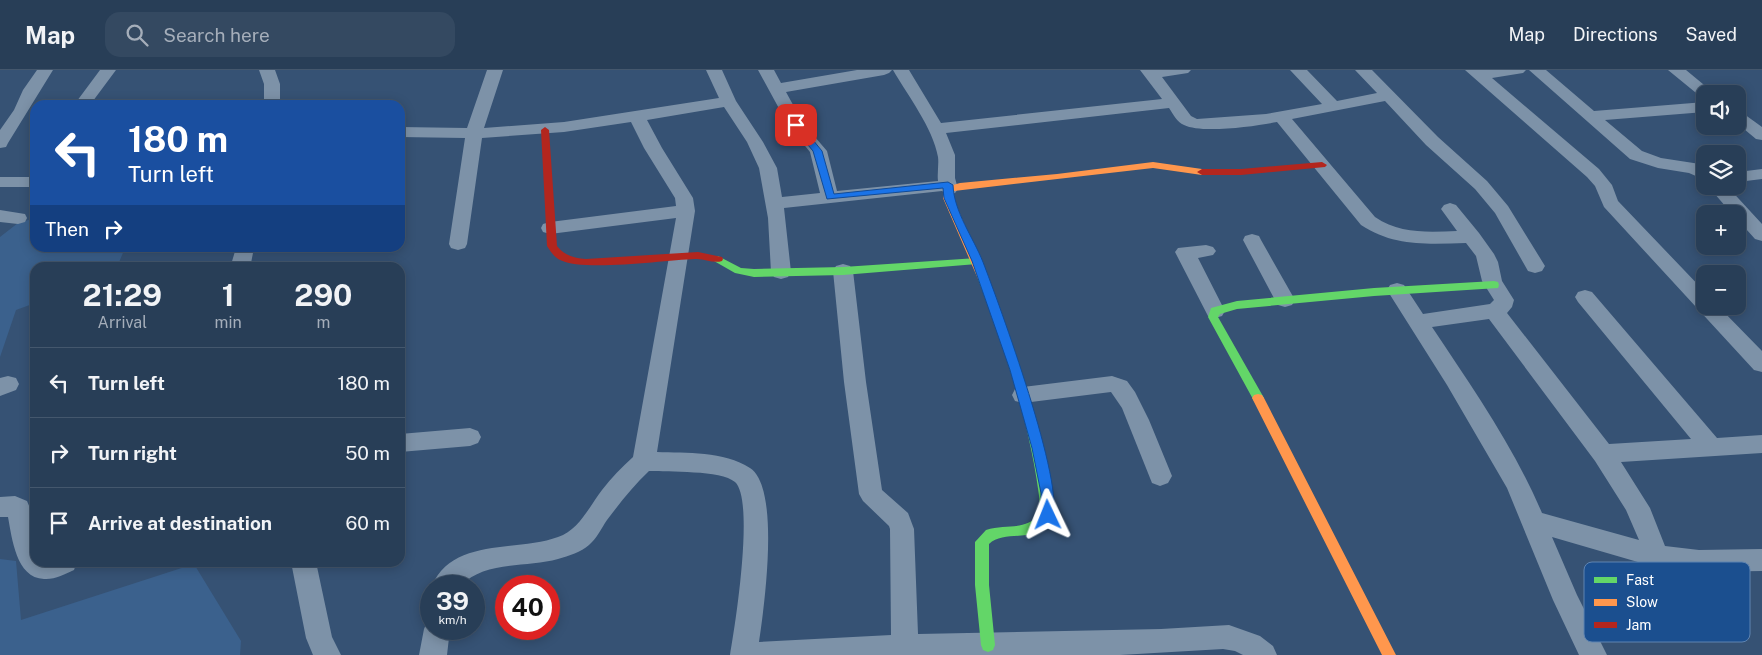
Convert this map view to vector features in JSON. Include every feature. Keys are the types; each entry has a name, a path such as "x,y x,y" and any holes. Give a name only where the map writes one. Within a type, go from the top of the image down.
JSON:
{"street":[{"path":"0,143 45,70"},
{"path":"86,100 108,70"},
{"path":"266,70 272,84 272,100"},
{"path":"458,244 474,133 495,70"},
{"path":"714,70 728,101 755,142 768,168 775,203 781,272"},
{"path":"766,70 796,125 818,151 830,197"},
{"path":"776,89 884,70"},
{"path":"901,70 935,129 946,154 945,172 948,198 977,261 1023,395 1038,448 1047,493 1048,515 1038,526 1022,531 991,534 982,542 980,649"},
{"path":"1150,72 1183,70"},
{"path":"1298,70 1334,107"},
{"path":"1363,70 1432,141 1481,185 1502,210 1535,266"},
{"path":"1475,72 1518,70"},
{"path":"1537,70 1627,148 1641,157 1658,163 1685,166 1696,171"},
{"path":"1676,70 1696,85"},
{"path":"1150,72 1185,119 1202,125 1282,116 1388,96"},
{"path":"1475,72 1593,173 1603,185 1610,203 1696,296"},
{"path":"405,132 474,133 545,130 637,117 728,101"},
{"path":"935,129 1172,103"},
{"path":"1590,116 1696,108"},
{"path":"1746,115 1762,112"},
{"path":"1282,116 1368,221 1378,229 1402,237 1472,236"},
{"path":"453,575 464,566 483,560 558,548 574,542 583,536 611,496 644,461 680,256 686,211 684,198 653,148 637,117"},
{"path":"1746,122 1762,135"},
{"path":"545,130 552,246 554,252 561,258 570,261 586,262 680,256 712,257 723,260 734,270 742,272 843,271 977,261"},
{"path":"775,203 1083,175 1152,165 1166,165 1199,172 1262,172 1322,165"},
{"path":"1746,176 1762,174"},
{"path":"0,182 28,182"},
{"path":"1725,195 1762,235"},
{"path":"1418,322 1494,311 1502,307 1504,300 1491,274 1484,254 1450,209"},
{"path":"550,228 686,211"},
{"path":"0,216 18,218"},
{"path":"1252,240 1285,300"},
{"path":"1206,251 1184,252 1215,311 1213,317 1216,325 1272,424 1389,655"},
{"path":"843,271 855,382 871,494 899,520 902,529 905,647"},
{"path":"1215,311 1238,305 1397,290 1491,274"},
{"path":"1397,290 1455,378 1518,485 1566,600 1584,637"},
{"path":"1584,297 1712,448"},
{"path":"1494,311 1578,417 1603,454 1631,497 1652,539 1655,556"},
{"path":"1715,315 1762,364"},
{"path":"1023,395 1112,384 1117,385 1123,391 1133,411 1160,476"},
{"path":"405,443 470,437"},
{"path":"1603,454 1762,444"},
{"path":"644,461 716,466 732,469 746,477 753,489 756,521 751,613 746,655 905,647 1172,649 1224,637 1241,640 1256,648 1263,655"},
{"path":"0,507 15,506 18,508 30,556"},
{"path":"1534,521 1655,556 1699,561 1762,560"},
{"path":"39,567 52,567"},
{"path":"304,567 319,638 326,655"},
{"path":"433,655 435,640"},
{"path":"1587,642 1593,655"}],"water":[{"path":"30,219 30,252 123,252 119,262 30,262 30,305 16,310 0,357 0,237 18,223"},
{"path":"0,559 16,561 21,620 185,567 196,567 241,641 240,655 0,655"}],"traffic: fast":[{"path":"718,259 739,271 754,273 843,271 977,261"},
{"path":"983,279 1015,365 1033,425 1040,456 1048,515 1038,526 1022,531 991,534 982,542 982,585 988,645"},
{"path":"1258,398 1213,317 1215,311 1237,305 1374,292 1494,285"}],"traffic: slow":[{"path":"983,279 948,198 949,189 960,186 1057,177 1153,165 1202,172"},
{"path":"1258,398 1389,655"}],"traffic: jam":[{"path":"545,130 552,246 562,257 586,262 698,255 718,259"},
{"path":"1202,172 1241,172 1322,165"}],"route":[{"path":"796,125 818,151 830,197 948,185 948,198 977,261 1016,370 1038,448 1047,493 1048,515"}]}
